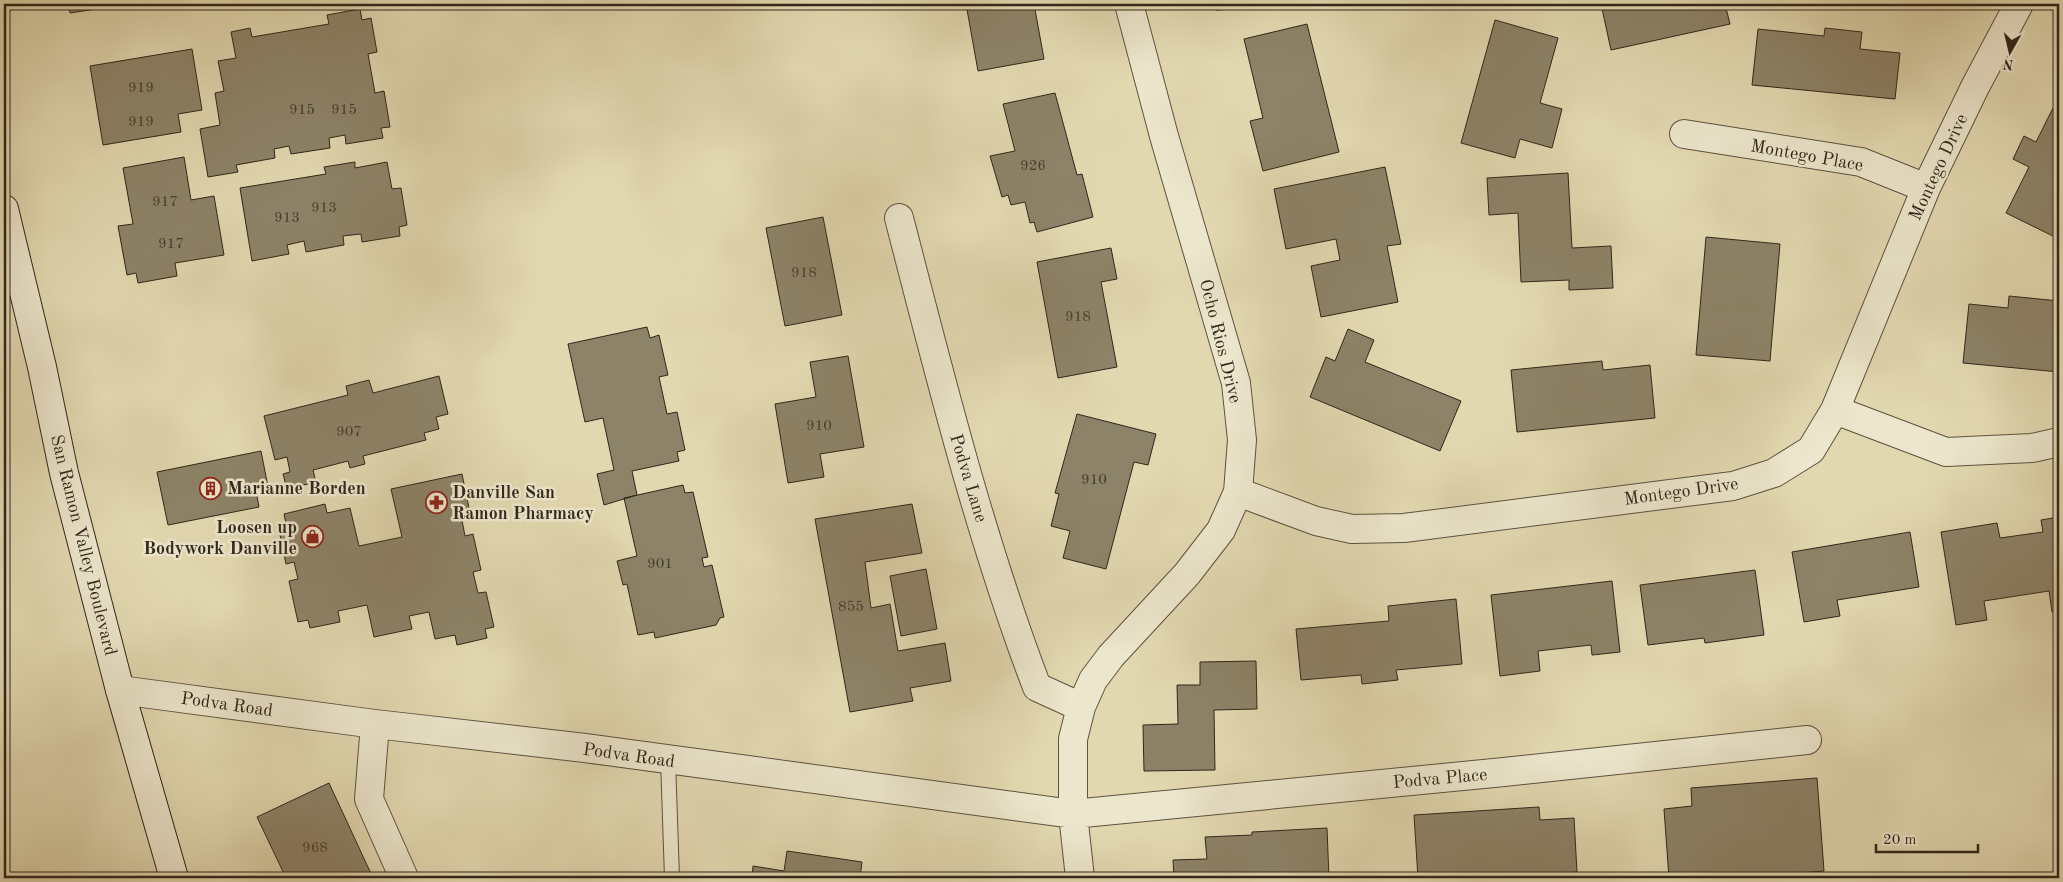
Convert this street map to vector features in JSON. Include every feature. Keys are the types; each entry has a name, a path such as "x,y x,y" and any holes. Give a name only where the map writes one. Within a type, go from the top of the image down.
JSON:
{"street":[{"name":"Ocho Rios Drive","path":"1073,814 1073,739 1081,707 1093,680 1111,656 1187,574 1220,530 1238,492 1242,440 1236,383 1164,136 1130,4"},
{"name":"Montego Drive","path":"1238,492 1316,521 1352,529 1404,528 1733,486 1774,473 1811,450 1835,410 1926,188 2018,4"},
{"name":"Montego Place","path":"1684,134 1861,162 1926,188"},
{"name":"San Ramon Valley Boulevard","path":"4,208 42,367 64,473 120,690 174,878"},
{"name":"Podva Lane","path":"898,218 950,416 1011,619 1037,687 1081,707"},
{"path":"1835,410 1946,452 2032,448 2059,442"},
{"name":"Podva Road","path":"120,690 374,724 585,748 1073,814"},
{"path":"374,724 369,799 404,878"},
{"name":"Podva Place","path":"1073,814 1533,770 1807,740"},
{"path":"1073,814 1080,878"}],"lane":[{"path":"668,760 672,878"}],"building":[{"path":"68,4 129,4 70,13"},
{"path":"966,4 1034,4 1044,59 978,71"},
{"path":"1216,4 1276,4 1276,7 1216,10"},
{"path":"1601,4 1725,4 1730,24 1611,50"},
{"path":"360,9 362,20 371,18 377,52 368,54 375,93 384,91 390,127 381,128 383,138 346,144 345,135 329,138 330,148 291,154 289,146 274,149 275,158 236,165 238,172 208,177 200,129 220,125 215,93 224,91 218,61 236,58 231,32 250,28 252,37 329,24 327,15"},
{"path":"1495,20 1558,38 1540,103 1562,109 1552,148 1520,139 1515,158 1461,143"},
{"path":"1307,24 1339,152 1263,171 1250,121 1263,118 1244,39"},
{"path":"1825,28 1862,32 1860,49 1900,53 1895,99 1752,85 1758,29 1824,36"},
{"path":"192,49 202,110 178,114 181,132 103,145 90,66"},
{"path":"2059,83 2059,96 2054,94"},
{"path":"1055,93 1077,175 1082,174 1093,217 1037,232 1034,222 1030,223 1025,202 1011,205 1008,195 1002,197 990,156 1015,151 1003,104"},
{"path":"2059,96 2059,239 2006,213 2029,167 2013,159 2024,136 2036,142"},
{"path":"184,157 191,200 214,196 224,255 175,263 177,276 138,283 136,273 127,275 118,226 133,224 123,168"},
{"path":"355,162 355,168 387,162 392,189 401,188 407,225 399,227 400,236 362,242 361,234 343,236 344,245 306,252 304,241 287,245 289,254 252,261 240,188 326,174 324,167"},
{"path":"1385,167 1401,244 1387,246 1398,302 1321,317 1311,266 1340,260 1336,239 1286,249 1274,189"},
{"path":"1568,173 1572,248 1611,246 1613,288 1569,290 1569,280 1521,282 1518,213 1489,215 1487,178"},
{"path":"823,217 842,315 785,326 766,228"},
{"path":"1706,237 1780,244 1770,361 1696,355"},
{"path":"1111,248 1117,279 1101,282 1117,367 1058,378 1037,262"},
{"path":"2009,296 2059,301 2059,372 1963,363 1969,304 2008,308"},
{"path":"647,327 650,338 659,335 668,375 659,377 667,414 677,412 685,450 677,452 679,461 632,471 637,495 604,505 597,474 614,470 603,418 585,422 568,344"},
{"path":"1348,329 1374,340 1365,362 1461,401 1440,451 1310,397 1326,357 1335,361"},
{"path":"848,356 864,447 820,454 824,477 788,483 775,404 816,397 810,362"},
{"path":"1602,361 1603,370 1650,365 1655,418 1517,432 1511,370"},
{"path":"439,376 448,414 436,417 439,429 424,433 426,440 363,456 365,464 350,468 348,461 313,470 316,482 287,489 283,474 290,472 287,457 275,460 264,416 348,395 346,386 369,380 373,393"},
{"path":"1077,414 1156,434 1148,465 1134,462 1106,569 1063,558 1070,531 1051,526 1059,494 1055,493"},
{"name":"Marianne Borden","path":"261,451 268,487 256,490 259,507 168,525 157,472"},
{"path":"462,474 470,513 461,515 465,536 473,534 481,570 473,572 478,593 486,592 494,627 485,629 487,638 457,645 455,635 435,639 429,612 409,616 412,629 374,637 367,605 338,611 340,622 310,628 308,620 298,622 289,581 298,579 294,562 286,564 278,525 286,524 284,514 325,504 327,513 350,508 359,546 402,537 391,489"},
{"path":"683,485 685,493 693,492 708,557 702,558 704,567 712,565 724,617 720,618 716,625 655,638 654,632 638,635 627,584 623,585 617,561 637,556 624,498"},
{"path":"912,504 922,553 865,562 871,608 890,604 898,651 945,643 951,681 910,688 913,701 850,712 815,519"},
{"path":"2059,517 2059,611 2052,612 2049,591 1984,601 1987,620 1956,625 1941,532 1997,523 2000,538 2043,532 2041,520"},
{"path":"1910,532 1919,587 1837,600 1840,616 1804,622 1792,552"},
{"path":"926,569 937,629 901,636 890,576"},
{"path":"1755,570 1764,635 1705,643 1704,638 1648,645 1640,585"},
{"path":"1612,581 1620,652 1592,655 1591,645 1538,651 1540,671 1500,676 1491,595"},
{"path":"1456,599 1462,664 1396,670 1398,680 1362,684 1361,675 1301,680 1296,629 1389,621 1388,606"},
{"path":"1256,661 1257,709 1214,710 1215,770 1144,771 1143,725 1178,724 1177,685 1200,685 1200,662"},
{"path":"1817,778 1824,871 1744,878 1669,878 1664,809 1692,806 1691,788"},
{"path":"329,783 373,878 286,878 257,817"},
{"path":"1539,807 1540,820 1574,818 1577,872 1565,873 1565,878 1418,878 1414,815"},
{"path":"1327,828 1329,878 1174,878 1173,860 1207,859 1205,837 1252,835 1252,832"},
{"path":"787,851 862,862 860,878 752,878 753,866 784,871"}],"place":[{"name":"Marianne Borden","path":"211,488"},
{"name":"Danville San Ramon Pharmacy","path":"436,502"},
{"name":"Loosen up Bodywork Danville","path":"313,537"}]}
